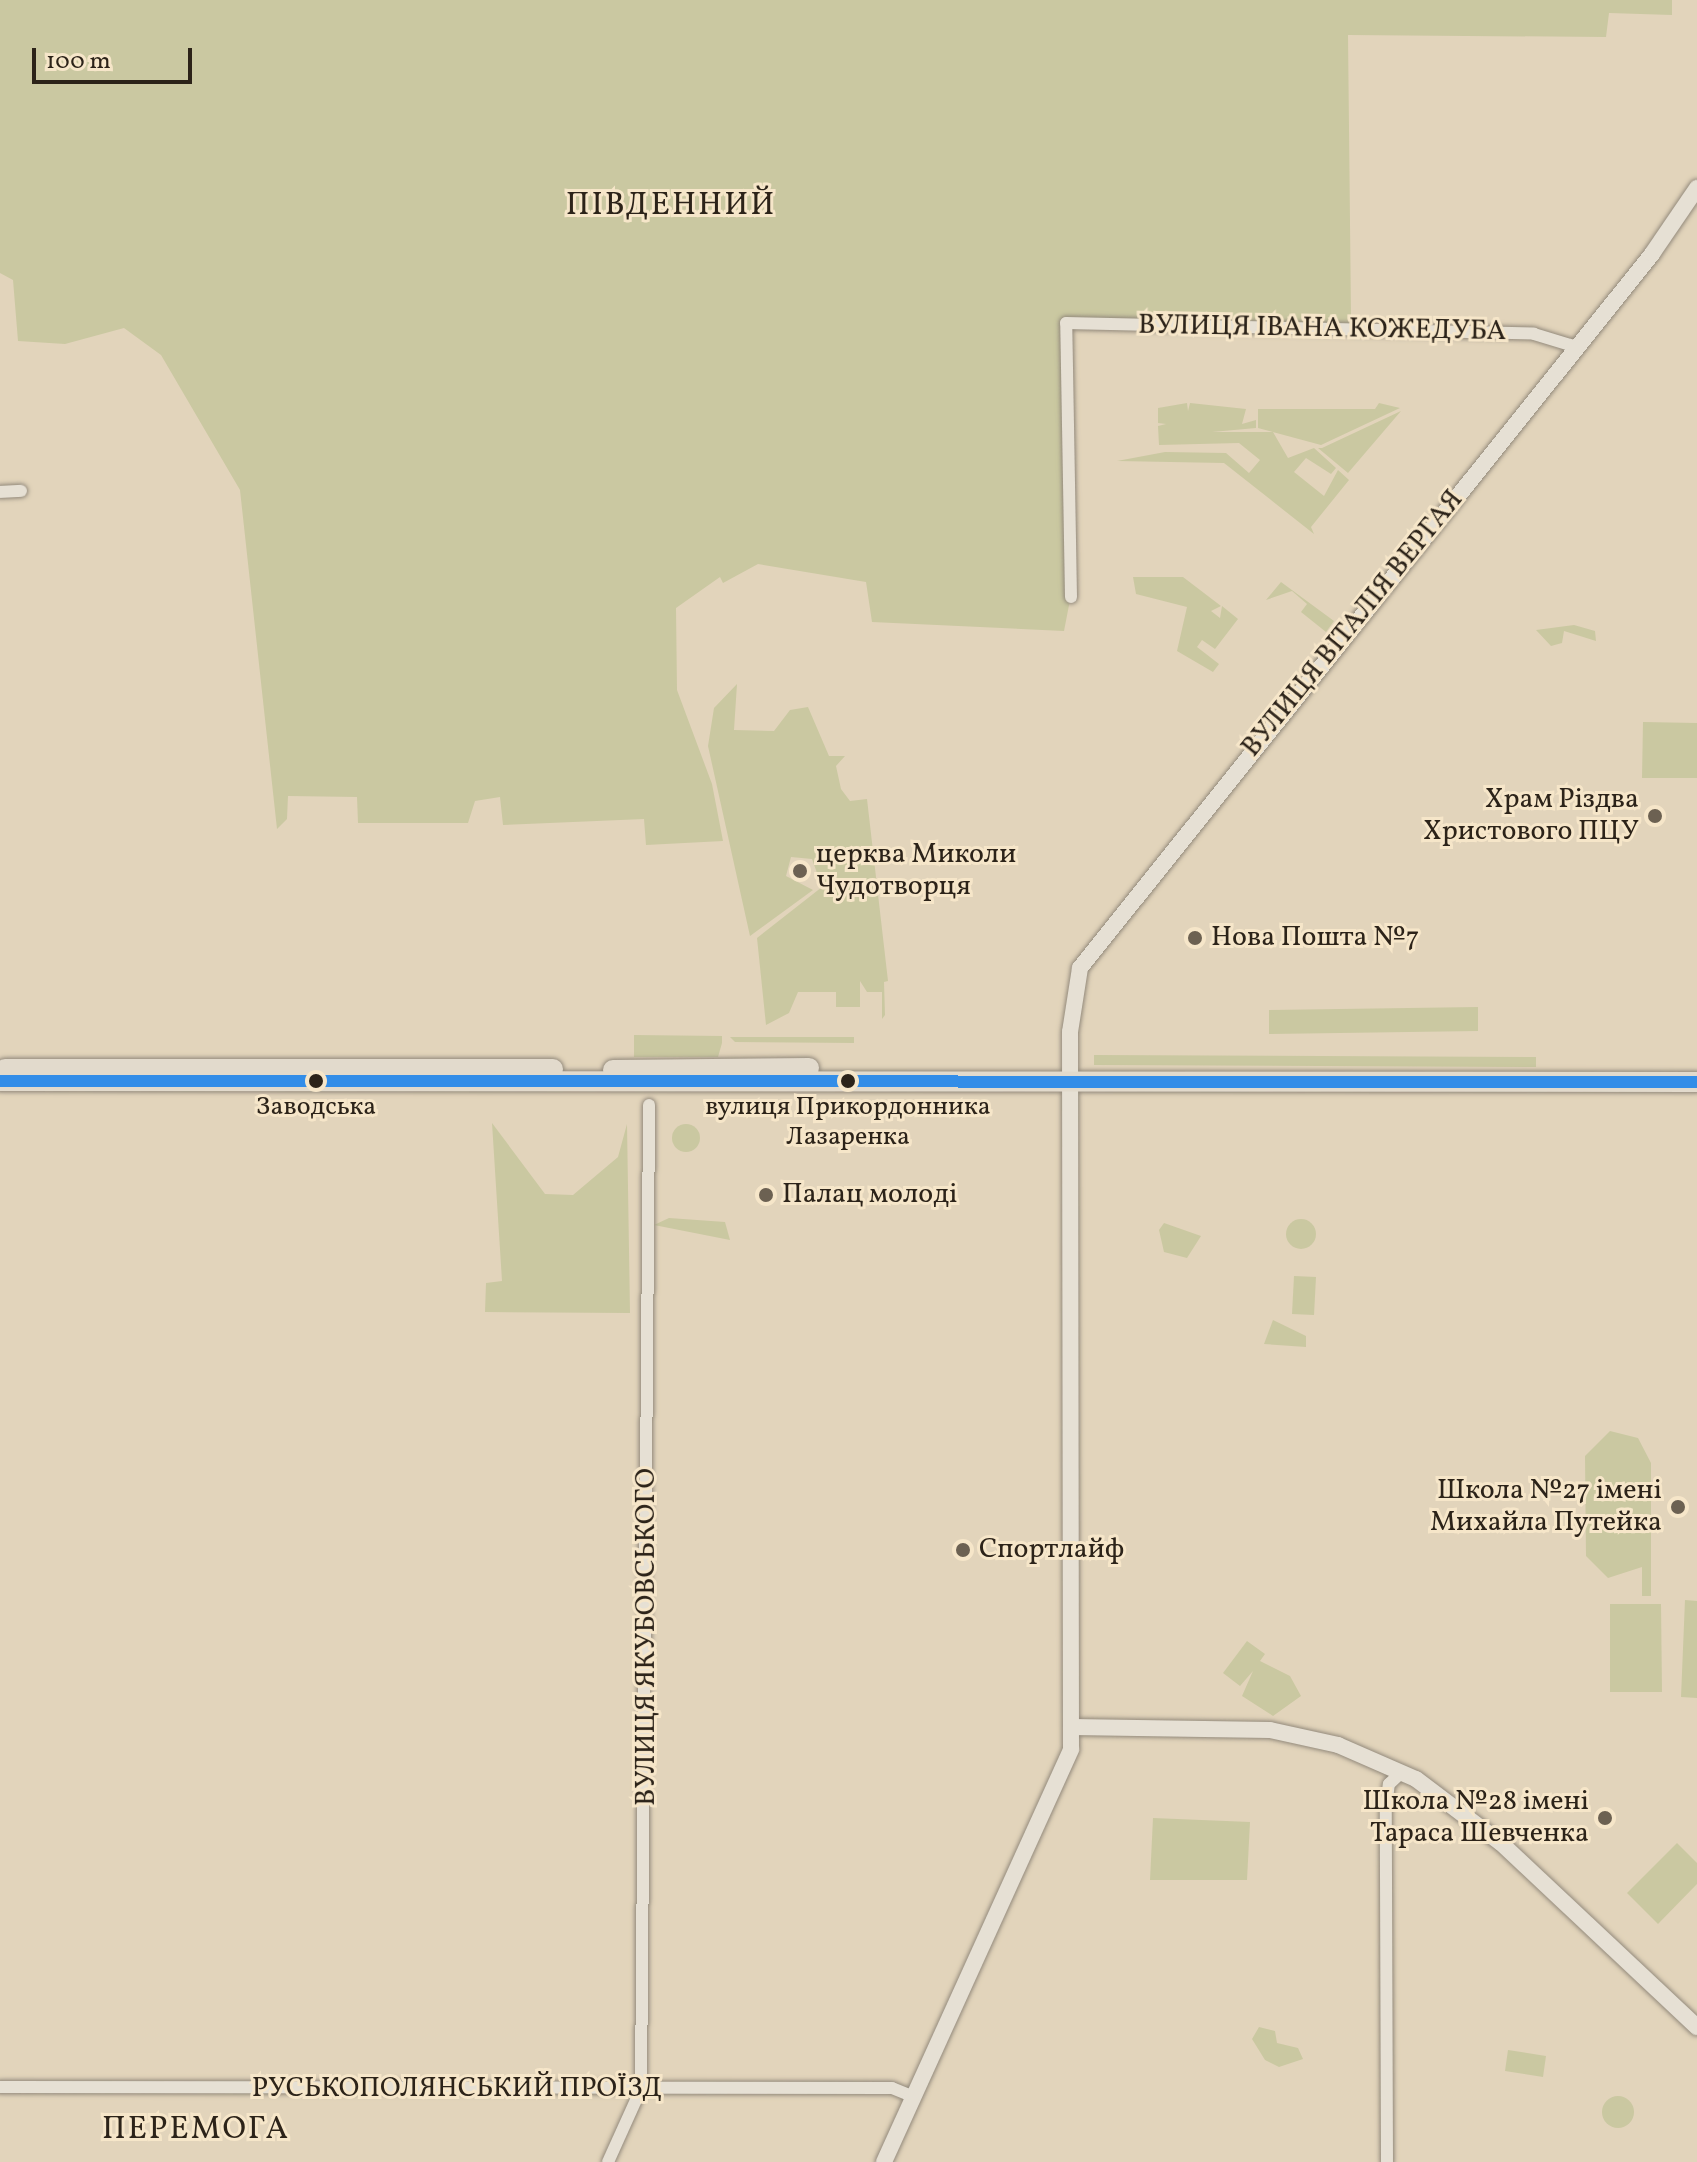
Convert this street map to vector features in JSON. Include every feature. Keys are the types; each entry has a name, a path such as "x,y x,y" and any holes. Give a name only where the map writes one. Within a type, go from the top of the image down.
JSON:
{"main road":[{"path":"0,1069 30,1075 1697,1082"},
{"path":"1070,1077 1697,1070"},
{"path":"0,1081 30,1075"}],"street":[{"name":"ВУЛИЦЯ ВІТАЛІЯ ВЕРГАЯ","path":"1070,1077 1072,992 1086,957 1577,347 1697,188"},
{"name":"ВУЛИЦЯ ІВАНА КОЖЕДУБА","path":"1071,597 1066,323 1534,334 1577,347"},
{"path":"0,492 21,491"},
{"path":"884,2162 1063,1773 1072,1727 1070,1077"},
{"name":"ВУЛИЦЯ ЯКУБОВСЬКОГО","path":"608,2162 641,2089 649,1105"},
{"path":"1072,1727 1270,1730 1338,1745 1401,1773 1490,1833 1697,2027"},
{"path":"1387,2162 1386,1807 1389,1784 1401,1773"},
{"name":"РУСЬКОПОЛЯНСЬКИЙ ПРОЇЗД","path":"0,2087 892,2088 912,2096"}],"shaded area":[{"path":"0,0 1672,0 1672,15 1609,13 1606,37 1348,35 1351,316 1359,330 1066,324 1070,600 1064,631 872,622 866,582 758,564 723,583 720,577 676,608 677,690 712,784 723,841 646,845 644,819 503,825 500,797 475,801 468,823 358,823 357,797 288,796 287,819 277,829 240,490 161,355 124,328 65,344 18,341 13,280 0,273"},
{"path":"1187,403 1188,411 1190,403 1246,409 1242,424 1256,420 1256,428 1212,432 1273,432 1288,458 1314,448 1336,468 1331,474 1306,458 1294,472 1324,496 1338,470 1349,480 1311,527 1314,534 1224,463 1117,461 1165,452 1226,453 1249,473 1260,460 1239,443 1159,445 1158,426 1166,424 1158,423 1158,408"},
{"path":"1379,403 1400,408 1321,445 1258,428 1258,409 1375,409"},
{"path":"1401,411 1348,473 1318,448 1322,448"},
{"path":"1133,577 1183,577 1221,606 1211,611 1220,618 1222,606 1238,619 1215,649 1202,640 1197,647 1219,664 1213,672 1177,651 1187,607 1136,594"},
{"path":"1281,582 1334,621 1326,632 1301,612 1307,604 1292,591 1266,600"},
{"path":"1574,625 1595,631 1596,641 1564,631 1562,643 1551,646 1536,630"},
{"path":"737,684 734,730 774,731 790,710 808,707 829,756 845,756 836,766 841,789 850,801 867,799 888,981 884,982 885,1015 882,1019 882,992 867,992 860,981 860,1007 836,1007 836,992 798,992 789,1013 766,1025 757,938 822,887 812,859 791,857 786,876 813,890 750,936 708,746 714,708"},
{"path":"1643,722 1697,723 1697,778 1642,778"},
{"path":"1478,1007 1478,1031 1269,1034 1269,1010"},
{"path":"634,1035 722,1036 722,1043 718,1057 634,1057"},
{"path":"730,1037 854,1037 854,1043 735,1042"},
{"path":"1094,1055 1536,1057 1536,1067 1094,1065"},
{"path":"492,1123 545,1194 573,1195 618,1157 627,1124 630,1313 485,1312 486,1283 502,1281"},
{"path":"686,1124 696,1128 700,1138 696,1148 686,1152 676,1148 672,1138 676,1128"},
{"path":"669,1218 725,1222 730,1240 654,1225"},
{"path":"1301,1219 1312,1223 1316,1234 1312,1245 1301,1249 1290,1245 1286,1234 1290,1223"},
{"path":"1164,1223 1201,1236 1187,1258 1164,1252 1159,1230"},
{"path":"1294,1276 1316,1277 1314,1315 1292,1314"},
{"path":"1273,1320 1306,1336 1306,1347 1264,1344"},
{"path":"1610,1431 1638,1438 1651,1463 1651,1596 1642,1596 1642,1567 1608,1578 1586,1556 1585,1456"},
{"path":"1685,1600 1697,1601 1697,1698 1681,1697"},
{"path":"1610,1604 1661,1604 1662,1692 1610,1692"},
{"path":"1247,1641 1265,1654 1260,1661 1290,1676 1301,1696 1273,1716 1242,1696 1253,1671 1240,1686 1223,1673"},
{"path":"1153,1818 1250,1822 1247,1880 1150,1880"},
{"path":"1677,1843 1697,1863 1697,1884 1658,1924 1627,1893"},
{"path":"1259,2027 1275,2031 1277,2043 1298,2048 1303,2059 1279,2067 1265,2060 1252,2039"},
{"path":"1508,2050 1546,2056 1543,2077 1505,2071"},
{"path":"1618,2096 1630,2100 1634,2112 1630,2124 1618,2128 1606,2124 1602,2112 1606,2100"}],"transit line":[{"path":"0,1081 1697,1082"}],"place":[{"name":"Храм Різдва Христового ПЦУ","path":"1655,816"},
{"name":"церква Миколи Чудотворця","path":"800,871"},
{"name":"Нова Пошта №7","path":"1195,938"},
{"name":"Заводська","path":"316,1081"},
{"name":"вулиця Прикордонника Лазаренка","path":"848,1081"},
{"name":"Палац молоді","path":"766,1195"},
{"name":"Школа №27 імені Михайла Путейка","path":"1678,1507"},
{"name":"Спортлайф","path":"963,1550"},
{"name":"Школа №28 імені Тараса Шевченка","path":"1605,1818"}],"district":[{"name":"ПІВДЕННИЙ","path":"671,206"},
{"name":"ПЕРЕМОГА","path":"196,2130"}]}
